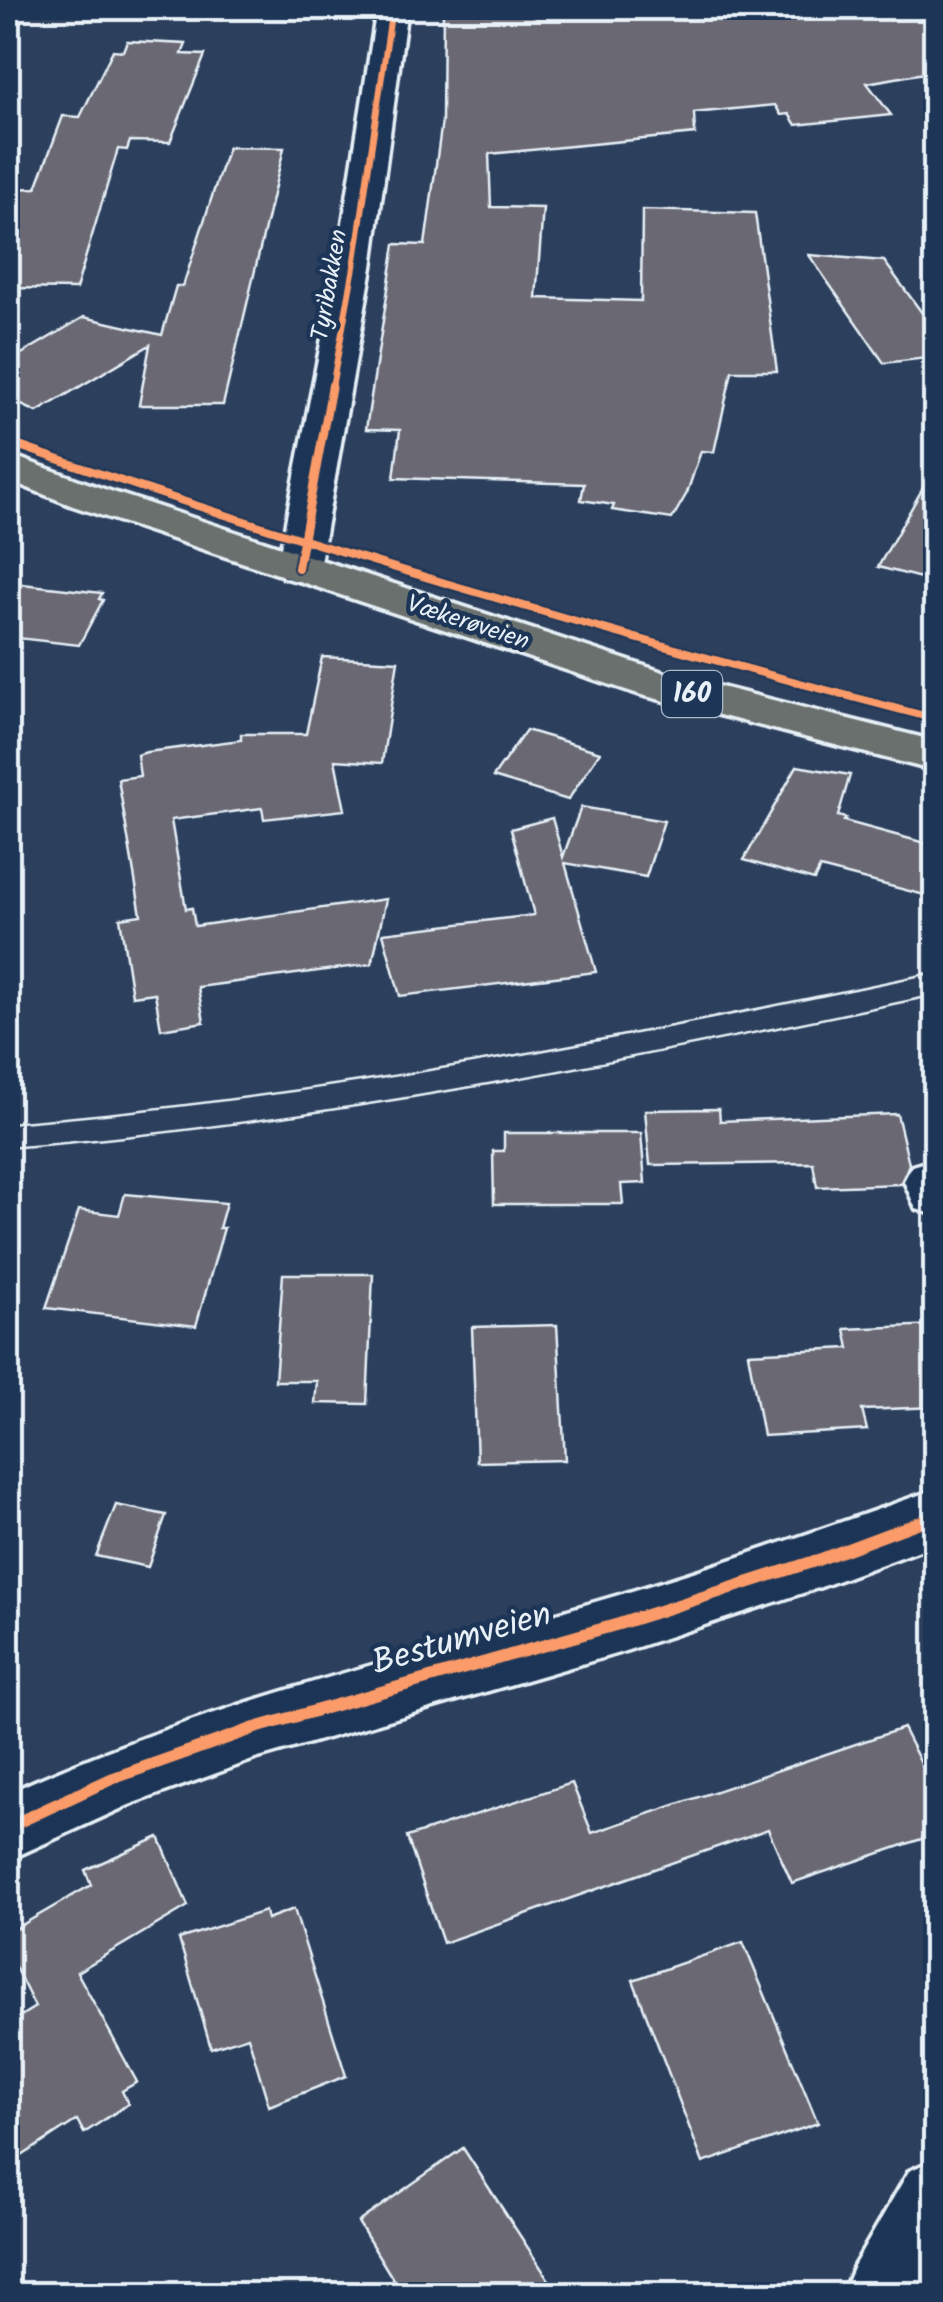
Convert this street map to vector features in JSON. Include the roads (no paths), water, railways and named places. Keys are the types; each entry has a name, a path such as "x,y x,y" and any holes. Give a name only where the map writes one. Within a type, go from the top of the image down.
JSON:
{"main road":[{"name":"Vækerøveien","path":"8,466 87,497 654,684 936,756"}],"street":[{"name":"Tyribakken","path":"298,568 354,267 392,8"},
{"name":"Bestumveien","path":"8,1827 111,1780 255,1728 638,1618 818,1560 936,1516"},
{"path":"882,2294 936,2198"}],"tram line":[{"path":"8,1123 242,1098 358,1081 590,1042 936,972"},
{"path":"8,1148 242,1123 358,1106 705,1043 936,995"}]}
